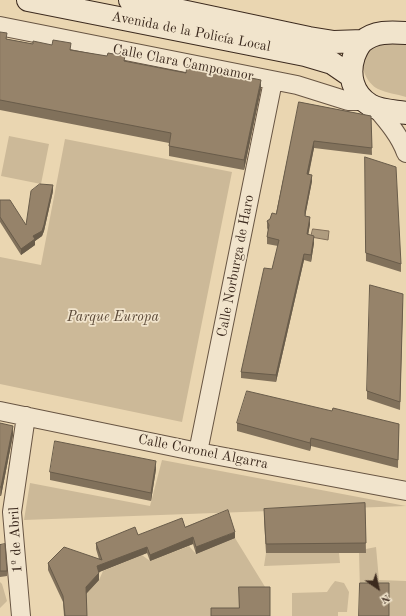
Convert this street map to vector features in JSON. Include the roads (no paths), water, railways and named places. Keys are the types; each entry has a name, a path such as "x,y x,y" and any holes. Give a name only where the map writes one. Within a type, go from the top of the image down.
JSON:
{"main road":[{"name":"Avenida de la Policía Local","path":"28,0 305,55 332,63 351,76"},
{"name":"Avenida de la Policía Local","path":"130,0 309,38 334,42 363,41"},
{"path":"406,33 384,33 374,35 363,41 357,49 351,69 351,76 354,86 370,104 406,113"}],"street":[{"name":"Calle Clara Campoamor","path":"0,26 297,85 348,101 370,104"},
{"name":"Calle Norburga de Haro","path":"198,452 273,81"},
{"path":"370,104 391,126 406,153"},
{"name":"Calle Coronel Algarra","path":"0,410 198,452 406,491"},
{"name":"1º de Abril","path":"21,616 12,512 26,416"}],"park label":[{"name":"Parque Europa","path":"113,317"}]}
